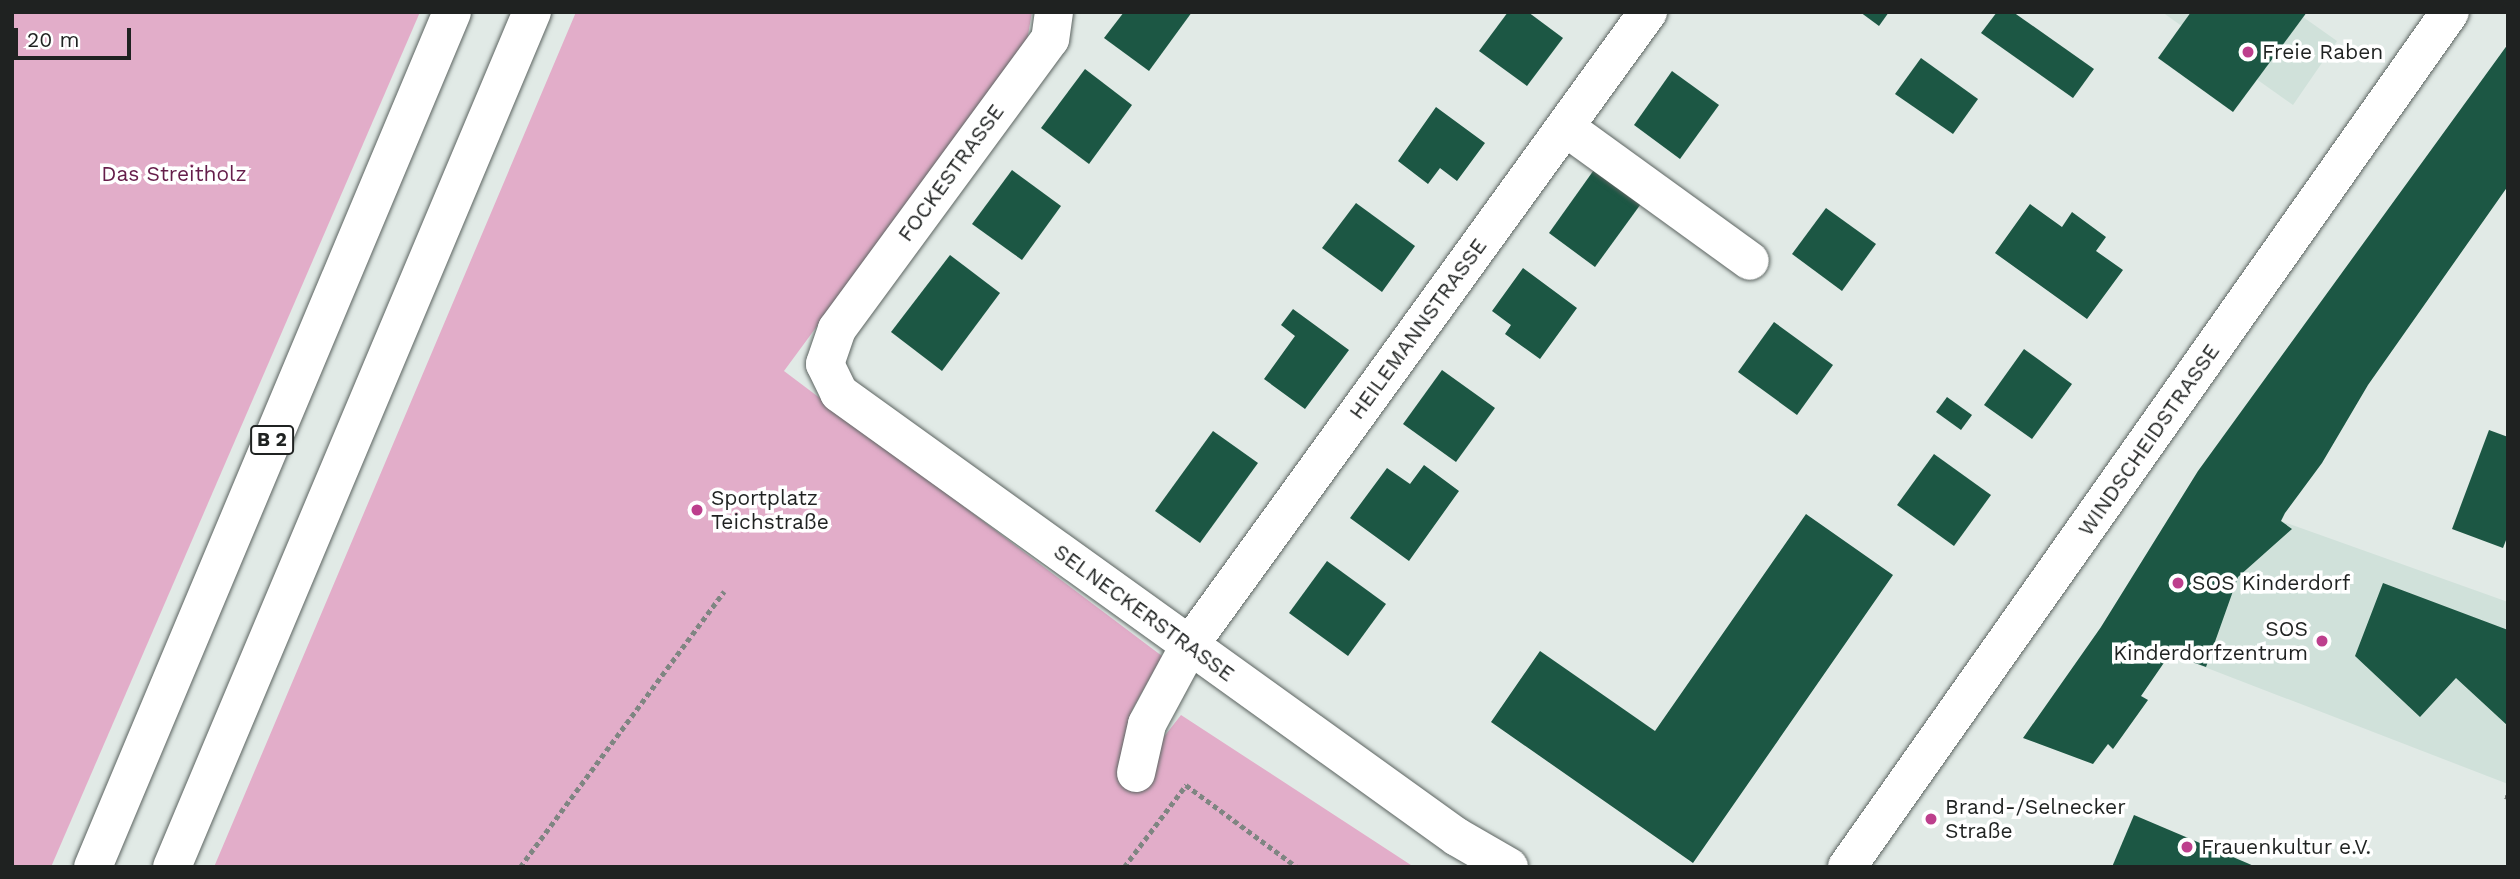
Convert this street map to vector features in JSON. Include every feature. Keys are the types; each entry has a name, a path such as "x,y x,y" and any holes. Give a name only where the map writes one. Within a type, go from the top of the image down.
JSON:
{"main road":[{"name":"B 2","path":"93,867 452,12"},
{"path":"172,867 532,12"},
{"name":"FOCKESTRASSE","path":"837,329 1050,39 1054,12"},
{"name":"HEILEMANNSTRASSE","path":"1136,774 1147,724 1189,646 1648,12"},
{"name":"WINDSCHEIDSTRASSE","path":"1847,867 2450,12"},
{"path":"1565,127 1750,261"},
{"name":"SELNECKERSTRASSE","path":"837,329 825,364 839,393 1457,837 1509,867"}],"path":[{"path":"520,867 724,591"},
{"path":"1124,867 1186,785 1297,867"}],"shaded area":[{"path":"2162,12 2296,12 2337,41 2293,105"},
{"name":"SOS Kinderdorfzentrum","path":"2198,471 2281,521 2508,602 2508,784 2101,627"}],"green space":[{"name":"Das Streitholz","path":"12,12 420,12 51,867 12,867"},
{"path":"576,12 1032,12 1027,41 784,371 1162,656 1131,712 1163,738 1181,715 1414,867 214,867"}],"building":[{"path":"1124,12 1192,12 1149,71 1104,38"},
{"path":"1508,12 1528,12 1563,38 1527,86 1479,51"},
{"path":"1860,12 1889,12 1879,26"},
{"path":"1997,12 2013,12 2094,69 2073,98 1981,33"},
{"path":"2191,12 2307,12 2233,112 2158,58"},
{"path":"2508,44 2508,186 2368,385 2322,463 2285,513 2281,521 2292,529 2238,577 2206,667 2170,654 2141,696 2148,700 2113,749 2108,744 2093,764 2023,738 2101,627 2198,471"},
{"path":"1921,58 1978,99 1953,134 1895,94"},
{"path":"1085,69 1132,105 1089,164 1041,128"},
{"path":"1672,71 1719,105 1680,159 1634,125"},
{"path":"1436,107 1485,143 1457,181 1440,168 1428,184 1398,161"},
{"path":"1596,167 1643,201 1595,267 1549,233"},
{"path":"1012,170 1061,206 1022,260 972,224"},
{"path":"1356,203 1415,246 1382,292 1322,248"},
{"path":"2030,204 2062,227 2072,212 2106,237 2096,251 2123,270 2087,319 1995,253"},
{"path":"1826,208 1876,244 1842,291 1792,254"},
{"path":"950,255 1000,293 942,371 891,332"},
{"path":"1523,268 1577,308 1540,359 1505,334 1511,325 1492,311"},
{"path":"1293,309 1349,350 1305,409 1264,379 1295,336 1281,325"},
{"path":"1774,322 1833,365 1797,415 1738,372"},
{"path":"2024,349 2072,384 2032,439 1984,405"},
{"path":"1442,370 1495,408 1456,462 1403,424"},
{"path":"1947,397 1972,415 1961,430 1936,412"},
{"path":"2489,430 2508,437 2508,535 2503,548 2452,529"},
{"path":"1213,431 1258,463 1200,543 1155,511"},
{"path":"1934,454 1991,495 1954,546 1897,505"},
{"path":"1424,465 1459,491 1409,561 1350,518 1387,468 1410,484"},
{"path":"1806,514 1893,575 1693,863 1491,722 1540,651 1655,731"},
{"path":"1327,561 1386,604 1348,656 1289,613"},
{"path":"2383,583 2508,630 2508,726 2456,678 2420,717 2355,656"},
{"path":"2134,815 2247,863 2256,867 2112,867"}],"place":[{"name":"Freie Raben","path":"2248,52"},
{"name":"Sportplatz Teichstraße","path":"697,510"},
{"name":"SOS Kinderdorf","path":"2178,583"},
{"name":"SOS Kinderdorfzentrum","path":"2322,641"},
{"name":"Brand-/Selnecker Straße","path":"1931,819"},
{"name":"Frauenkultur e.V.","path":"2187,847"}]}
